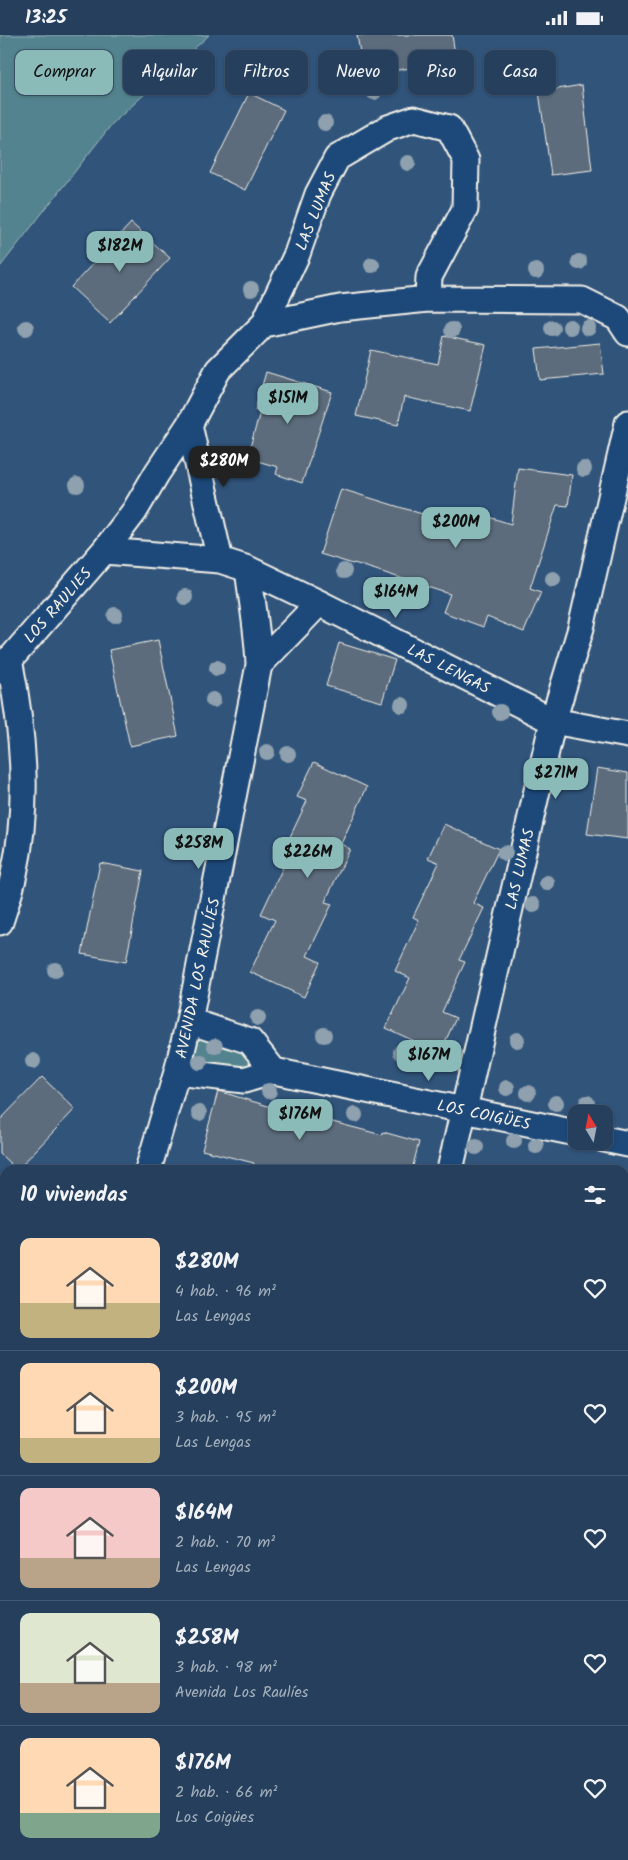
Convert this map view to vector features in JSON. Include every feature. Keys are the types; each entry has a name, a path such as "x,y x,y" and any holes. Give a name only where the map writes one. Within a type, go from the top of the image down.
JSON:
{"street":[{"name":"LAS LUMAS","path":"104,551 134,512 189,425 218,370 264,324 297,254 318,194 337,158 388,128 414,119 449,128 466,161 465,209 429,277 428,299"},
{"path":"264,324 340,308 428,299 582,300 618,317 628,333"},
{"name":"LAS LUMAS","path":"451,1165 553,721 581,628 628,423"},
{"path":"189,425 220,560"},
{"name":"LAS LENGAS","path":"104,551 220,560 248,569 553,721 628,735"},
{"name":"LOS RAULIES","path":"0,922 14,874 21,824 22,795 22,736 4,665 104,551"},
{"name":"AVENIDA LOS RAULÍES","path":"149,1165 177,1072 189,1021 259,665 258,637 248,569"},
{"path":"259,665 319,603"},
{"path":"189,1021 250,1041 274,1071"},
{"name":"LOS COIGÜES","path":"177,1072 244,1080 274,1071 568,1131"},
{"path":"613,1141 628,1144"}],"green space":[{"path":"0,35 209,35 193,50 123,50 123,95 144,95 112,124 0,267"},
{"path":"198,1031 241,1048 252,1061 246,1072 187,1067"}],"building":[{"path":"357,35 452,35 454,50 408,50 408,68 398,70 398,50 360,50"},
{"path":"582,85 592,170 551,175 539,95 556,95 556,89"},
{"path":"248,95 253,95 284,110 245,190 210,173"},
{"path":"131,223 170,258 110,323 71,287"},
{"path":"444,336 486,345 470,411 404,397 398,425 356,416 371,350 438,364"},
{"path":"600,343 604,374 540,380 536,349"},
{"path":"266,372 332,392 302,483 276,474 278,467 247,458 260,412 255,410"},
{"path":"518,468 572,475 568,506 557,505 530,588 541,592 524,632 487,617 483,627 443,612 450,594 320,554 341,489 474,530 479,514 511,524"},
{"path":"158,640 178,736 130,746 109,650"},
{"path":"339,643 395,660 382,702 326,686"},
{"path":"314,762 367,787 341,844 350,849 325,902 332,904 307,956 320,962 304,997 250,972 275,920 261,914 286,861 280,858 307,801 297,797"},
{"path":"597,768 628,773 628,839 587,834"},
{"path":"444,824 499,849 473,903 484,908 459,960 465,962 442,1012 456,1018 440,1053 386,1028 410,978 395,971 419,920 413,917 439,863 428,858"},
{"path":"100,863 143,871 126,962 82,954"},
{"path":"42,1077 75,1109 22,1165 12,1165 0,1154 0,1120"},
{"path":"218,1091 328,1124 329,1121 382,1135 383,1132 419,1142 413,1165 253,1165 254,1163 202,1150"}]}
